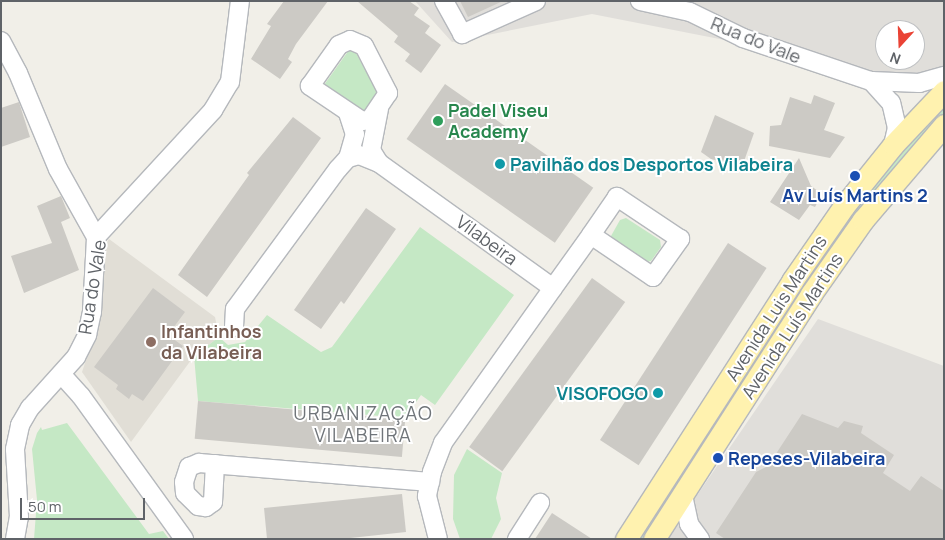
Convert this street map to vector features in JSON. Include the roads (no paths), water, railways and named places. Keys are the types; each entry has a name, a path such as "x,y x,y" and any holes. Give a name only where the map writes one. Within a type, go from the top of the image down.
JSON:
{"main road":[{"name":"Avenida Luis Martins","path":"626,539 792,281 844,206 892,145 944,91"},
{"name":"Avenida Luís Martins","path":"654,539 811,294 863,220 944,125"}],"street":[{"name":"Rua do Vale","path":"15,539 19,517 15,450 20,425 30,408 62,375 76,357 87,335 92,312 96,237 213,110 226,89 230,82 240,1"},
{"path":"444,1 462,34 536,1"},
{"name":"Rua do Vale","path":"640,1 689,7 743,38 871,81"},
{"path":"345,41 359,42 364,46 388,93 370,120 362,121 348,113 310,86 345,41"},
{"path":"1,42 18,73 58,169 96,237"},
{"path":"871,81 919,83 944,76"},
{"path":"871,81 891,103 897,128 892,145"},
{"path":"379,163 371,150 381,102"},
{"path":"234,326 235,308 348,158 355,134 348,113"},
{"name":"Vilabeira","path":"348,158 359,155 379,163 553,288"},
{"path":"438,539 428,496 430,482 443,443 553,288 590,235 617,197 680,239 653,277 590,235"},
{"path":"62,375 81,396 184,539"},
{"path":"215,464 430,482"},
{"path":"683,495 689,524 700,539"},
{"path":"516,539 540,503"}],"place":[{"name":"Padel Viseu Academy","path":"438,121"},
{"name":"Pavilhão dos Desportos Vilabeira","path":"500,164"},
{"name":"Av Luís Martins 2","path":"855,176"},
{"name":"Infantinhos da Vilabeira","path":"151,342"},
{"name":"VISOFOGO","path":"658,393"},
{"name":"Repeses-Vilabeira","path":"718,458"}],"district":[{"name":"URBANIZAÇÃO VILABEIRA","path":"363,425"}]}
